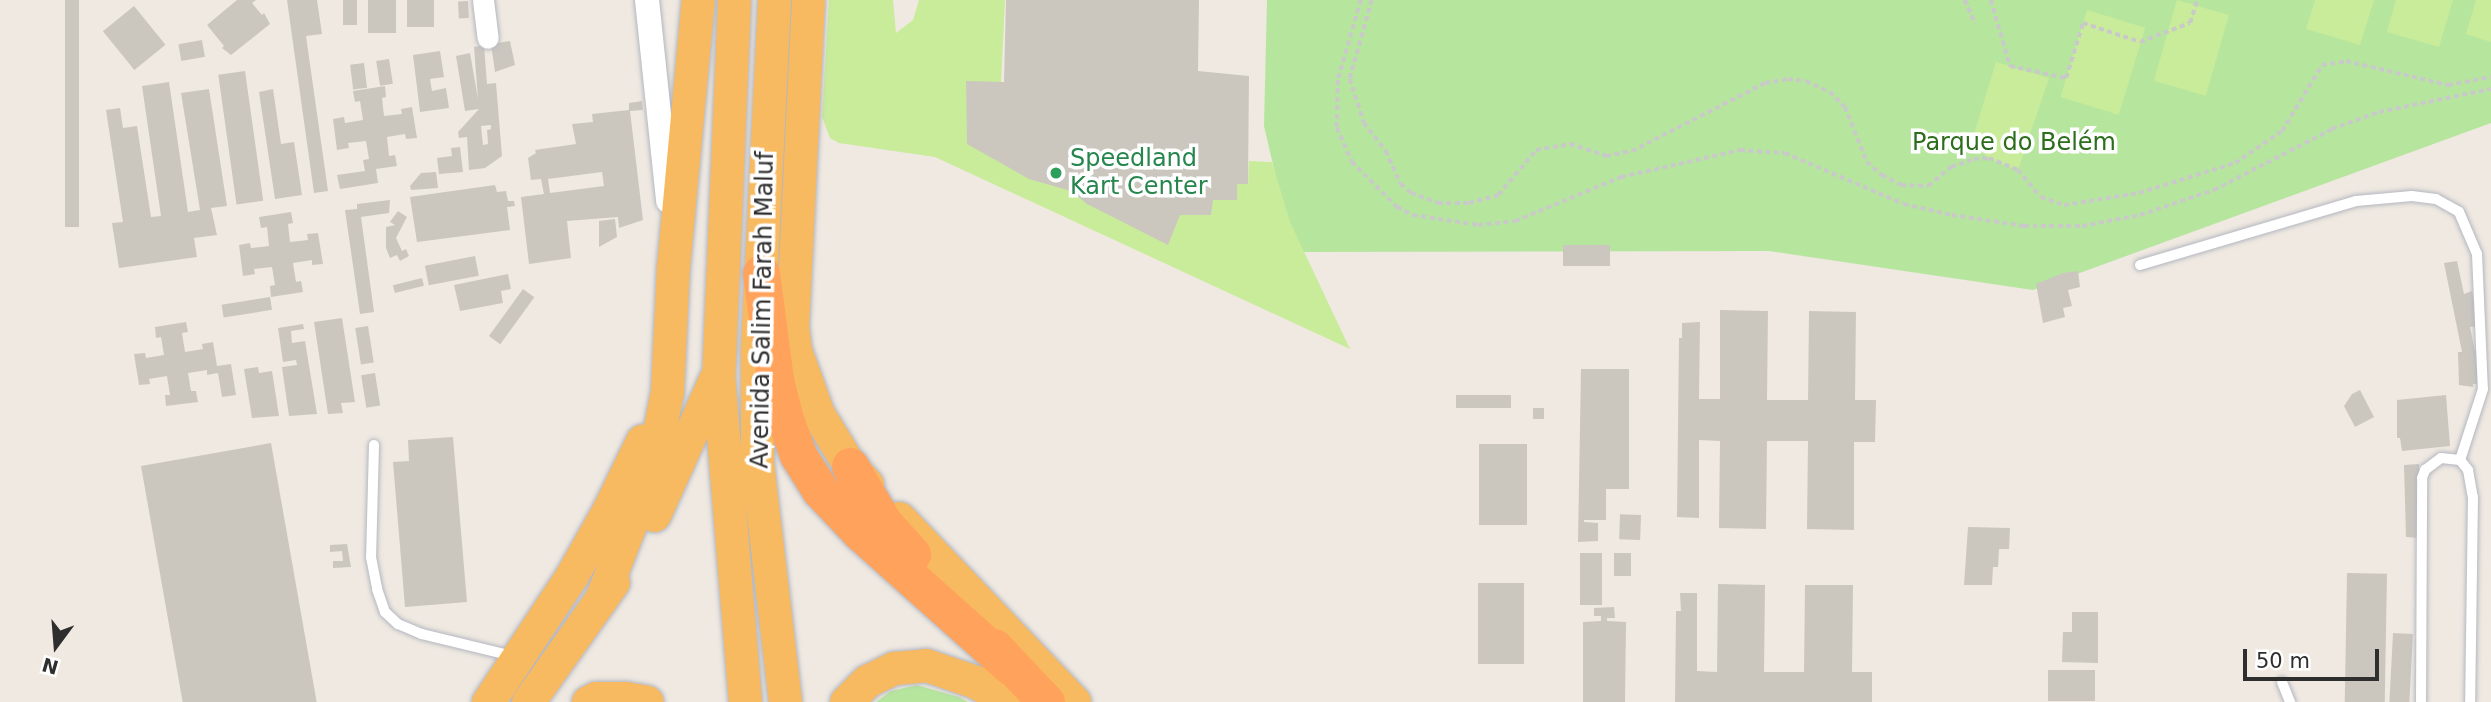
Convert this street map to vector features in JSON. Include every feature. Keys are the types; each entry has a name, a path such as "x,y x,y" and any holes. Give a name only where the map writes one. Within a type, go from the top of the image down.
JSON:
{"highway":[{"path":"593,611 651,471 667,392 673,267 698,0"},
{"path":"734,0 718,374 745,702"},
{"name":"Avenida Salim Farah Maluf","path":"774,0 761,273 757,463 785,702"},
{"name":"Avenida Salim Farah Maluf","path":"808,0 792,326 804,375 818,414 850,466 1074,702"},
{"path":"761,273 775,380 785,419 799,455 820,490 861,533 1024,689"},
{"path":"528,702 638,544 671,482 718,374"},
{"path":"488,702 572,575 609,509 667,392"},
{"path":"850,466 884,523 1024,689"},
{"path":"846,702 867,681 894,668 926,664 976,682 1024,689"},
{"path":"588,702 596,698 647,702"}],"street":[{"path":"483,0 488,38"},
{"path":"647,0 660,103 673,267"}],"lane":[{"path":"2140,265 2356,201 2412,196 2436,199 2459,212 2477,254 2483,389 2460,460"},
{"path":"374,444 371,557 377,589 386,612 398,624 422,634 518,658"},
{"path":"2421,702 2422,478 2425,470 2441,458 2460,460 2468,470 2473,497 2470,702"},
{"path":"2282,681 2290,702"}],"path":[{"path":"1361,0 1338,80 1337,128 1352,162 1397,207 1413,215 1478,225 1515,221 1621,177 1740,150 1785,153 1904,204 1952,215 2024,226 2082,226 2140,215 2214,190 2332,129 2379,112 2491,89"},
{"path":"1372,0 1350,79 1364,123 1386,151 1401,184 1411,193 1438,203 1468,203 1498,195 1536,150 1570,144 1606,156 1632,151 1765,83 1788,79 1806,81 1838,99 1851,119 1867,162 1882,175 1901,185 1928,186 1951,167 1974,159 1989,158 2018,170 2041,197 2064,205 2139,193 2235,163 2282,131 2322,65 2346,61 2448,85 2491,77"},
{"path":"1965,0 1975,24"},
{"path":"1991,0 2010,66 2066,78 2083,23 2140,42 2190,23 2197,0"}],"green space":[{"name":"Speedland Kart Center","path":"829,0 893,0 896,33 913,20 919,0 1005,0 1001,82 1003,98 1167,198 1236,200 1237,184 1248,184 1249,161 1272,162 1290,222 1350,349 935,157 839,143 830,138 822,117"},
{"name":"Parque do Belém","path":"1267,0 2491,0 2491,123 2033,290 1769,251 1302,252 1282,203 1264,126"},
{"path":"2177,0 2229,15 2206,96 2154,81"},
{"path":"2315,0 2374,0 2360,45 2306,29"},
{"path":"2396,0 2453,0 2439,47 2387,32"},
{"path":"2476,0 2491,0 2491,42 2466,34"},
{"path":"2087,10 2145,28 2119,115 2060,97"},
{"path":"1996,62 2049,78 2018,170 1989,158 1971,144"},
{"path":"917,685 968,702 876,702 891,691"}],"building":[{"path":"65,0 79,0 79,227 65,227"},
{"path":"237,0 256,0 252,3 262,15 264,13 270,24 231,55 222,48 224,46 207,25"},
{"path":"287,0 317,0 322,34 306,36 328,191 314,193"},
{"path":"343,0 357,0 357,25 343,25"},
{"path":"368,0 396,0 396,33 368,33"},
{"path":"407,0 434,0 434,27 407,27"},
{"path":"1006,0 1199,0 1198,71 1249,76 1248,184 1237,184 1237,200 1213,200 1211,215 1180,215 1168,245 1087,204 1071,191 1029,179 967,144 966,81 1004,82"},
{"path":"468,1 469,18 459,19 458,2"},
{"path":"134,6 165,45 134,70 103,31"},
{"path":"202,40 205,57 181,61 178,44"},
{"path":"510,41 515,65 495,72 491,44"},
{"path":"484,45 487,84 496,83 502,156 485,168 469,170 467,137 459,138 458,132 479,109 465,111 456,56 470,53 478,99 474,47","holes":["491,125 491,129 487,130 488,144 483,145 481,126"]},
{"path":"440,51 444,77 430,79 432,91 446,88 449,108 420,112 413,55"},
{"path":"389,59 393,84 380,86 376,61"},
{"path":"364,63 367,88 353,90 350,65"},
{"path":"245,71 263,201 236,204 218,75"},
{"path":"169,82 188,212 200,210 181,93 209,89 227,206 211,208 217,235 194,238 197,257 119,268 112,223 123,222 106,110 120,108 123,128 137,126 151,217 161,216 142,86"},
{"path":"385,86 386,97 382,98 384,116 402,114 401,109 412,107 417,138 406,139 405,134 387,137 389,156 395,155 397,166 376,169 378,183 340,189 337,175 365,171 363,160 369,159 366,141 348,143 349,148 337,150 333,119 344,117 345,123 363,120 360,101 355,102 353,91"},
{"path":"273,89 281,144 294,142 302,195 275,199 259,92"},
{"path":"642,101 643,110 630,111 643,220 619,228 618,217 567,221 571,258 529,264 521,197 544,194 541,179 531,180 528,158 536,153 535,150 576,144 572,124 593,122 592,114 629,110 629,103","holes":["602,172 604,186 550,193 548,179"]},
{"path":"460,147 463,172 439,174 437,158 452,156 451,148"},
{"path":"436,172 438,188 411,190 410,186 421,173"},
{"path":"495,185 497,192 506,191 508,201 514,201 515,206 507,207 510,230 417,242 410,197"},
{"path":"390,200 389,213 361,217 374,312 360,314 345,210 357,209 357,204"},
{"path":"398,211 407,217 396,238 402,251 406,249 409,256 400,261 397,255 390,258 386,248 386,227 395,225 390,222"},
{"path":"291,212 293,223 288,224 290,242 308,240 307,234 318,233 323,264 312,265 312,260 293,263 296,282 301,281 303,292 271,297 270,286 275,285 272,267 254,269 255,274 243,276 239,245 250,243 251,248 269,246 267,227 261,228 259,217"},
{"path":"615,219 617,237 599,247 599,221"},
{"path":"1563,245 1610,245 1610,266 1563,266"},
{"path":"475,256 479,276 429,285 425,266"},
{"path":"2457,261 2464,294 2472,291 2479,326 2470,327 2475,351 2480,351 2481,384 2473,384 2473,387 2459,385 2458,352 2462,352 2444,263"},
{"path":"2078,271 2080,287 2068,290 2072,306 2063,308 2065,317 2043,323 2036,284 2063,273"},
{"path":"508,274 511,289 501,291 503,303 460,311 454,285"},
{"path":"422,278 424,286 395,293 393,285"},
{"path":"523,289 534,297 500,344 489,336"},
{"path":"270,297 272,310 224,318 222,305"},
{"path":"1720,310 1768,311 1767,400 1808,400 1809,311 1856,312 1855,400 1876,400 1875,442 1854,442 1854,530 1807,529 1808,441 1767,441 1766,529 1719,528 1720,441 1699,440 1699,518 1677,517 1679,338 1682,338 1682,323 1700,322 1699,399 1720,399"},
{"path":"342,318 355,402 341,403 343,413 328,414 314,322"},
{"path":"186,322 188,332 182,333 185,352 203,349 202,344 213,342 217,366 231,364 236,395 222,397 218,373 207,375 207,370 188,373 191,391 196,391 198,402 166,406 165,395 170,395 167,376 149,379 150,384 139,385 134,354 145,353 146,358 164,355 161,337 156,338 155,327"},
{"path":"303,324 304,329 291,331 292,343 305,341 317,414 289,416 282,367 297,365 296,360 283,362 278,328"},
{"path":"368,326 374,363 361,365 355,328"},
{"path":"258,367 259,373 272,371 279,416 252,418 244,369"},
{"path":"1581,369 1629,369 1629,489 1606,489 1606,520 1584,520 1598,523 1598,541 1578,542"},
{"path":"375,373 380,406 366,408 361,375"},
{"path":"2360,390 2374,417 2355,427 2344,406 2352,394"},
{"path":"1456,395 1511,395 1511,408 1456,408"},
{"path":"2446,395 2450,446 2402,451 2400,438 2397,438 2397,400"},
{"path":"1533,408 1544,408 1544,419 1533,419"},
{"path":"453,437 467,602 405,607 393,462 409,461 408,440"},
{"path":"271,443 317,702 183,702 141,466"},
{"path":"1479,444 1527,444 1527,525 1479,525"},
{"path":"2419,464 2419,538 2406,537 2404,465"},
{"path":"1620,514 1641,515 1640,540 1619,539"},
{"path":"1968,527 2010,528 2009,549 1999,549 1998,567 1993,567 1992,585 1964,585"},
{"path":"347,544 351,567 333,568 333,561 343,561 342,551 330,552 330,545"},
{"path":"1580,553 1602,553 1602,605 1580,605"},
{"path":"1614,553 1631,553 1631,576 1614,576"},
{"path":"2347,573 2387,574 2385,702 2345,702"},
{"path":"1478,583 1524,583 1524,664 1478,664"},
{"path":"1718,584 1765,585 1764,672 1804,672 1805,585 1853,585 1852,672 1872,672 1872,702 1675,702 1676,611 1681,611 1680,593 1697,593 1697,671 1717,672"},
{"path":"1614,607 1615,618 1607,618 1607,621 1626,622 1625,702 1583,702 1583,622 1601,621 1601,616 1594,616 1594,608"},
{"path":"2072,612 2098,612 2098,663 2062,662 2063,632 2072,632"},
{"path":"2393,633 2413,634 2409,702 2389,702"},
{"path":"2048,670 2095,670 2095,701 2048,701"}],"place":[{"name":"Speedland Kart Center","path":"1056,173"}]}
